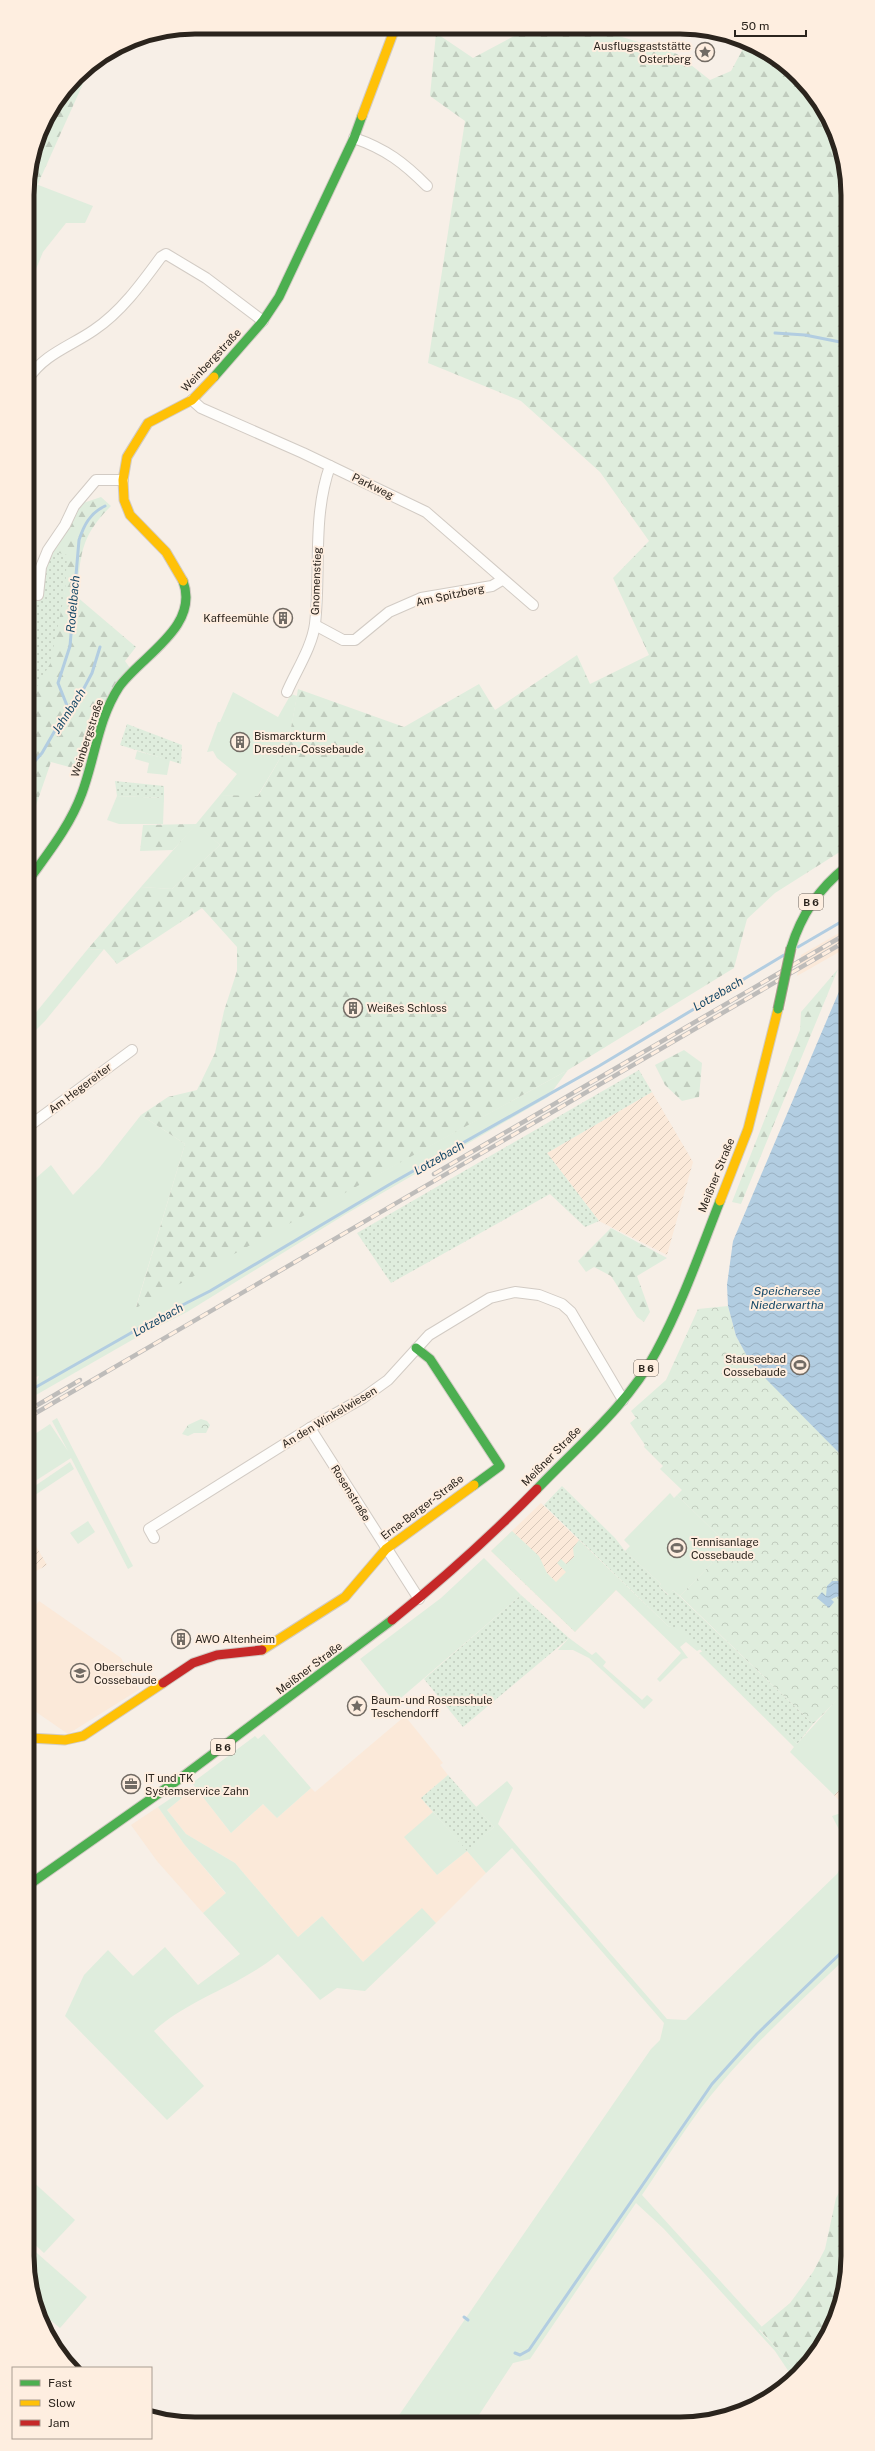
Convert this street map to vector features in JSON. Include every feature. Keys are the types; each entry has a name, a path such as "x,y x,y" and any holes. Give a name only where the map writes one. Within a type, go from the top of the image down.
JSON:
{"street":[{"name":"Weinbergstraße","path":"34,872 74,812 82,792 107,710 113,696 131,673 160,647 172,632 182,615 186,600 186,585 176,564 130,515 124,500 123,480 127,456 148,423 192,400 262,322 279,297 354,138 393,34"},
{"path":"354,138 376,145 405,164 428,186"},
{"path":"34,371 42,361 95,330 135,292 166,254 206,278 262,322"},
{"name":"Parkweg","path":"192,400 201,408 330,466 426,512 502,580 533,605"},
{"name":"Gnomenstieg","path":"287,692 315,625 318,531 325,480 330,466"},
{"path":"38,595 41,567 48,550 65,525 74,506 96,480 123,480"},
{"name":"Am Spitzberg","path":"315,625 343,640 355,640 389,612 420,598 492,586 502,580"},
{"name":"Meißner Straße","path":"34,1881 128,1817 349,1654 419,1599 480,1547 623,1400 656,1353 683,1296 748,1128 778,1009 791,948 808,907 826,883 841,871"},
{"name":"Am Hegereiter","path":"34,1122 132,1050"},
{"name":"An den Winkelwiesen","path":"154,1538 148,1529 310,1428 363,1398 388,1380 429,1335 490,1298 515,1292 539,1295 562,1304 571,1312 623,1400"},
{"name":"Erna-Berger-Straße","path":"34,1738 65,1740 83,1736 193,1663 217,1655 253,1652 267,1648 345,1597 386,1549 500,1466 430,1359 416,1348"},
{"name":"Rosenstraße","path":"310,1428 419,1599"}],"shaded area":[{"path":"841,932 841,951 797,976 801,955"},
{"path":"652,1092 693,1162 667,1255 599,1221 547,1153"},
{"path":"541,1503 623,1583 575,1632 491,1551"},
{"path":"34,1543 47,1565 34,1572"},
{"name":"Oberschule Cossebaude","path":"39,1601 121,1658 140,1689 68,1734 34,1710 34,1608"},
{"path":"405,1716 443,1763 440,1765 448,1775 421,1798 433,1812 405,1837 437,1875 467,1851 486,1873 436,1923 422,1909 363,1962 322,1916 298,1937 235,1863 186,1834 167,1810 195,1787 231,1833 263,1804 277,1818 311,1788 315,1792"},
{"path":"841,1789 841,1803 834,1795"},
{"path":"158,1807 184,1844 226,1894 203,1913 157,1861 131,1825"}],"green space":[{"path":"436,34 473,58 518,34 593,34 619,36 677,54 710,80 731,71 744,47 778,67 794,81 814,106 829,134 836,154 841,185 841,851 775,893 747,919 734,968 568,1070 136,1308 185,1144 141,1115 168,1097 197,1090 215,1053 224,1011 237,971 237,947 202,908 117,964 104,949 87,950 141,887 172,889 220,845 196,825 173,850 140,851 143,825 196,824 220,795 258,796 288,745 298,689 404,727 479,684 495,710 577,655 590,684 649,655 613,578 649,541 600,472 521,401 428,363 465,121 430,96"},
{"path":"86,77 37,186 34,184 35,174 39,154 46,134 67,97"},
{"path":"34,183 93,206 85,223 66,223 43,252 34,274"},
{"path":"101,497 111,506 87,537 81,557 76,596 136,647 125,661 130,668 84,771 51,762 34,811 34,694 65,592 48,550 74,506"},
{"path":"48,550 67,555 65,592 50,664 34,692 34,604 38,595"},
{"path":"233,692 278,717 291,694 297,696 288,745 257,797 220,795 237,774 217,758 213,751 207,752 218,722 220,722"},
{"path":"127,724 182,745 181,764 120,745"},
{"path":"137,751 170,760 167,775 147,773 149,763 135,759"},
{"path":"115,781 164,786 164,798 117,796"},
{"path":"117,796 164,798 163,824 119,824 107,820"},
{"path":"196,824 220,845 172,889 141,887"},
{"path":"104,949 45,1021 34,1032 34,1015 87,950"},
{"path":"838,969 741,1204 732,1202 800,1030 801,1012"},
{"path":"684,1050 702,1063 699,1097 682,1101 665,1085 655,1065"},
{"path":"568,1070 548,1097 346,1214 187,1312 132,1340 34,1396 34,1388 39,1376 34,1378 34,1180 51,1165 73,1195 100,1167 141,1115 185,1144 136,1307"},
{"path":"639,1070 652,1092 547,1153 599,1221 585,1227 550,1194 391,1283 357,1233"},
{"path":"611,1228 667,1258 637,1276 650,1312 644,1322 637,1317 611,1276 594,1267 586,1272 578,1261"},
{"name":"Stauseebad Cossebaude","path":"728,1306 736,1336 748,1358 841,1455 841,1696 813,1724 680,1596 729,1546 677,1495 682,1490 660,1469 663,1466 644,1447 645,1445 630,1423 636,1418 631,1411 666,1380 698,1309"},
{"path":"57,1418 133,1566 128,1569 71,1458 34,1482 34,1435 50,1424 68,1451 52,1421"},
{"path":"201,1419 207,1421 210,1425 206,1433 194,1433 188,1436 182,1434 188,1425"},
{"path":"70,1462 74,1469 34,1496 34,1487"},
{"path":"562,1486 615,1538 625,1551 661,1584 659,1586 668,1595 673,1590 813,1724 797,1744 679,1629 668,1626 544,1505"},
{"name":"Tennisanlage Cossebaude","path":"670,1493 674,1498 677,1495 729,1546 680,1596 673,1590 669,1595 659,1586 661,1584 625,1551 630,1546 624,1540"},
{"path":"88,1521 95,1532 78,1544 70,1533"},
{"path":"512,1531 539,1556 547,1573 556,1582 566,1572 557,1563 561,1559 566,1564 574,1557 573,1548 579,1540 668,1626 679,1628 701,1649 697,1651 686,1642 680,1647 688,1658 683,1659 660,1682 657,1679 681,1653 616,1590 575,1632 491,1551"},
{"path":"484,1558 521,1595 395,1703 360,1659 441,1598"},
{"path":"521,1595 569,1638 463,1727 424,1679"},
{"path":"569,1638 592,1655 596,1652 606,1662 603,1666 642,1700 647,1695 653,1700 644,1709 589,1658 573,1650 558,1650"},
{"path":"703,1651 797,1744 841,1695 841,1788 834,1795 790,1752 794,1747 699,1653"},
{"path":"264,1734 311,1788 277,1818 263,1804 231,1833 192,1783 255,1736 258,1739"},
{"path":"448,1775 494,1827 467,1851 421,1798"},
{"path":"507,1781 513,1788 498,1824 667,2019 686,2020 837,1874 841,1867 841,1963 768,2033 723,2081 691,2122 642,2195 762,2327 759,2330 794,2370 790,2374 775,2351 664,2229 636,2203 530,2359 513,2363 478,2417 398,2417 651,2049 660,2040 664,2023 512,1848 486,1873 467,1851 437,1875 404,1837 433,1812 467,1850 494,1827 476,1807"},
{"path":"185,1789 189,1792 167,1810 186,1834 235,1863 298,1937 322,1916 363,1962 422,1908 436,1923 365,1991 337,1988 320,2000 278,1954 248,1975 183,2010 168,2020 154,2031 204,2086 167,2120 65,2016 84,1975 108,1950 133,1976 165,1947 198,1985 240,1954 203,1913 226,1893 184,1844 158,1807"},
{"path":"841,1813 841,1833 832,1816"},
{"path":"34,2183 75,2220 44,2253 34,2244"},
{"path":"841,2189 841,2266 836,2297 829,2317 814,2345 794,2370 759,2329 790,2303 813,2272 825,2249 836,2198"},
{"path":"34,2251 87,2297 60,2328 46,2316 39,2297 35,2277"}],"water":[{"name":"Speichersee Niederwartha","path":"841,987 841,1455 766,1379 748,1358 736,1336 728,1306 727,1285 733,1241"},
{"path":"832,1581 839,1581 841,1584 841,1595 831,1599 834,1602 829,1608 817,1598 822,1592 826,1596 827,1586"}],"waterway":[{"path":"775,333 805,335 841,342"},
{"name":"Rodelbach","path":"68,708 58,683 70,646 79,540 88,520 95,512 105,506"},
{"name":"Jahnbach","path":"34,762 42,753 68,708 82,692 92,673 100,647"},
{"name":"Lotzebach","path":"798,947 841,922"},
{"name":"Lotzebach","path":"34,1388 159,1317 210,1291 392,1183 599,1066 784,955"},
{"path":"515,2353 520,2355 529,2350 712,2084 757,2034 841,1953"},
{"path":"464,2317 468,2320"}],"railway":[{"path":"434,1174 841,937"},
{"path":"34,1414 841,944"},
{"path":"34,1407 80,1380"}],"traffic: fast":[{"path":"214,377 263,321 279,297 354,138 362,116"},
{"path":"34,873 65,828 77,805 86,780 101,725 112,699 119,687 129,675 166,640 176,627 183,613 186,597 183,581"},
{"path":"791,948 805,914 812,903 827,884 841,871"},
{"path":"778,1009 791,948"},
{"path":"537,1489 617,1407 645,1371 674,1315 720,1201"},
{"path":"416,1348 430,1359 500,1466 474,1485"},
{"path":"34,1881 182,1777 392,1620"}],"traffic: slow":[{"path":"362,116 393,34"},
{"path":"183,581 166,552 130,515 124,500 123,480 127,457 148,423 192,400 214,377"},
{"path":"720,1201 748,1129 778,1009"},
{"path":"262,1650 345,1597 386,1549 474,1485"},
{"path":"34,1738 65,1740 83,1736 163,1683"}],"traffic: jam":[{"path":"392,1620 466,1557 537,1489"},
{"path":"163,1683 193,1663 217,1655 262,1650"}],"place":[{"name":"Ausflugsgaststätte Osterberg","path":"705,52"},
{"name":"Kaffeemühle","path":"283,618"},
{"name":"Bismarckturm Dresden-Cossebaude","path":"240,742"},
{"name":"Weißes Schloss","path":"353,1008"},
{"name":"Stauseebad Cossebaude","path":"800,1365"},
{"name":"Tennisanlage Cossebaude","path":"677,1548"},
{"name":"AWO Altenheim","path":"181,1639"},
{"name":"Oberschule Cossebaude","path":"80,1673"},
{"name":"Baum- und Rosenschule Teschendorff","path":"357,1706"},
{"name":"IT und TK Systemservice Zahn","path":"131,1784"}]}
